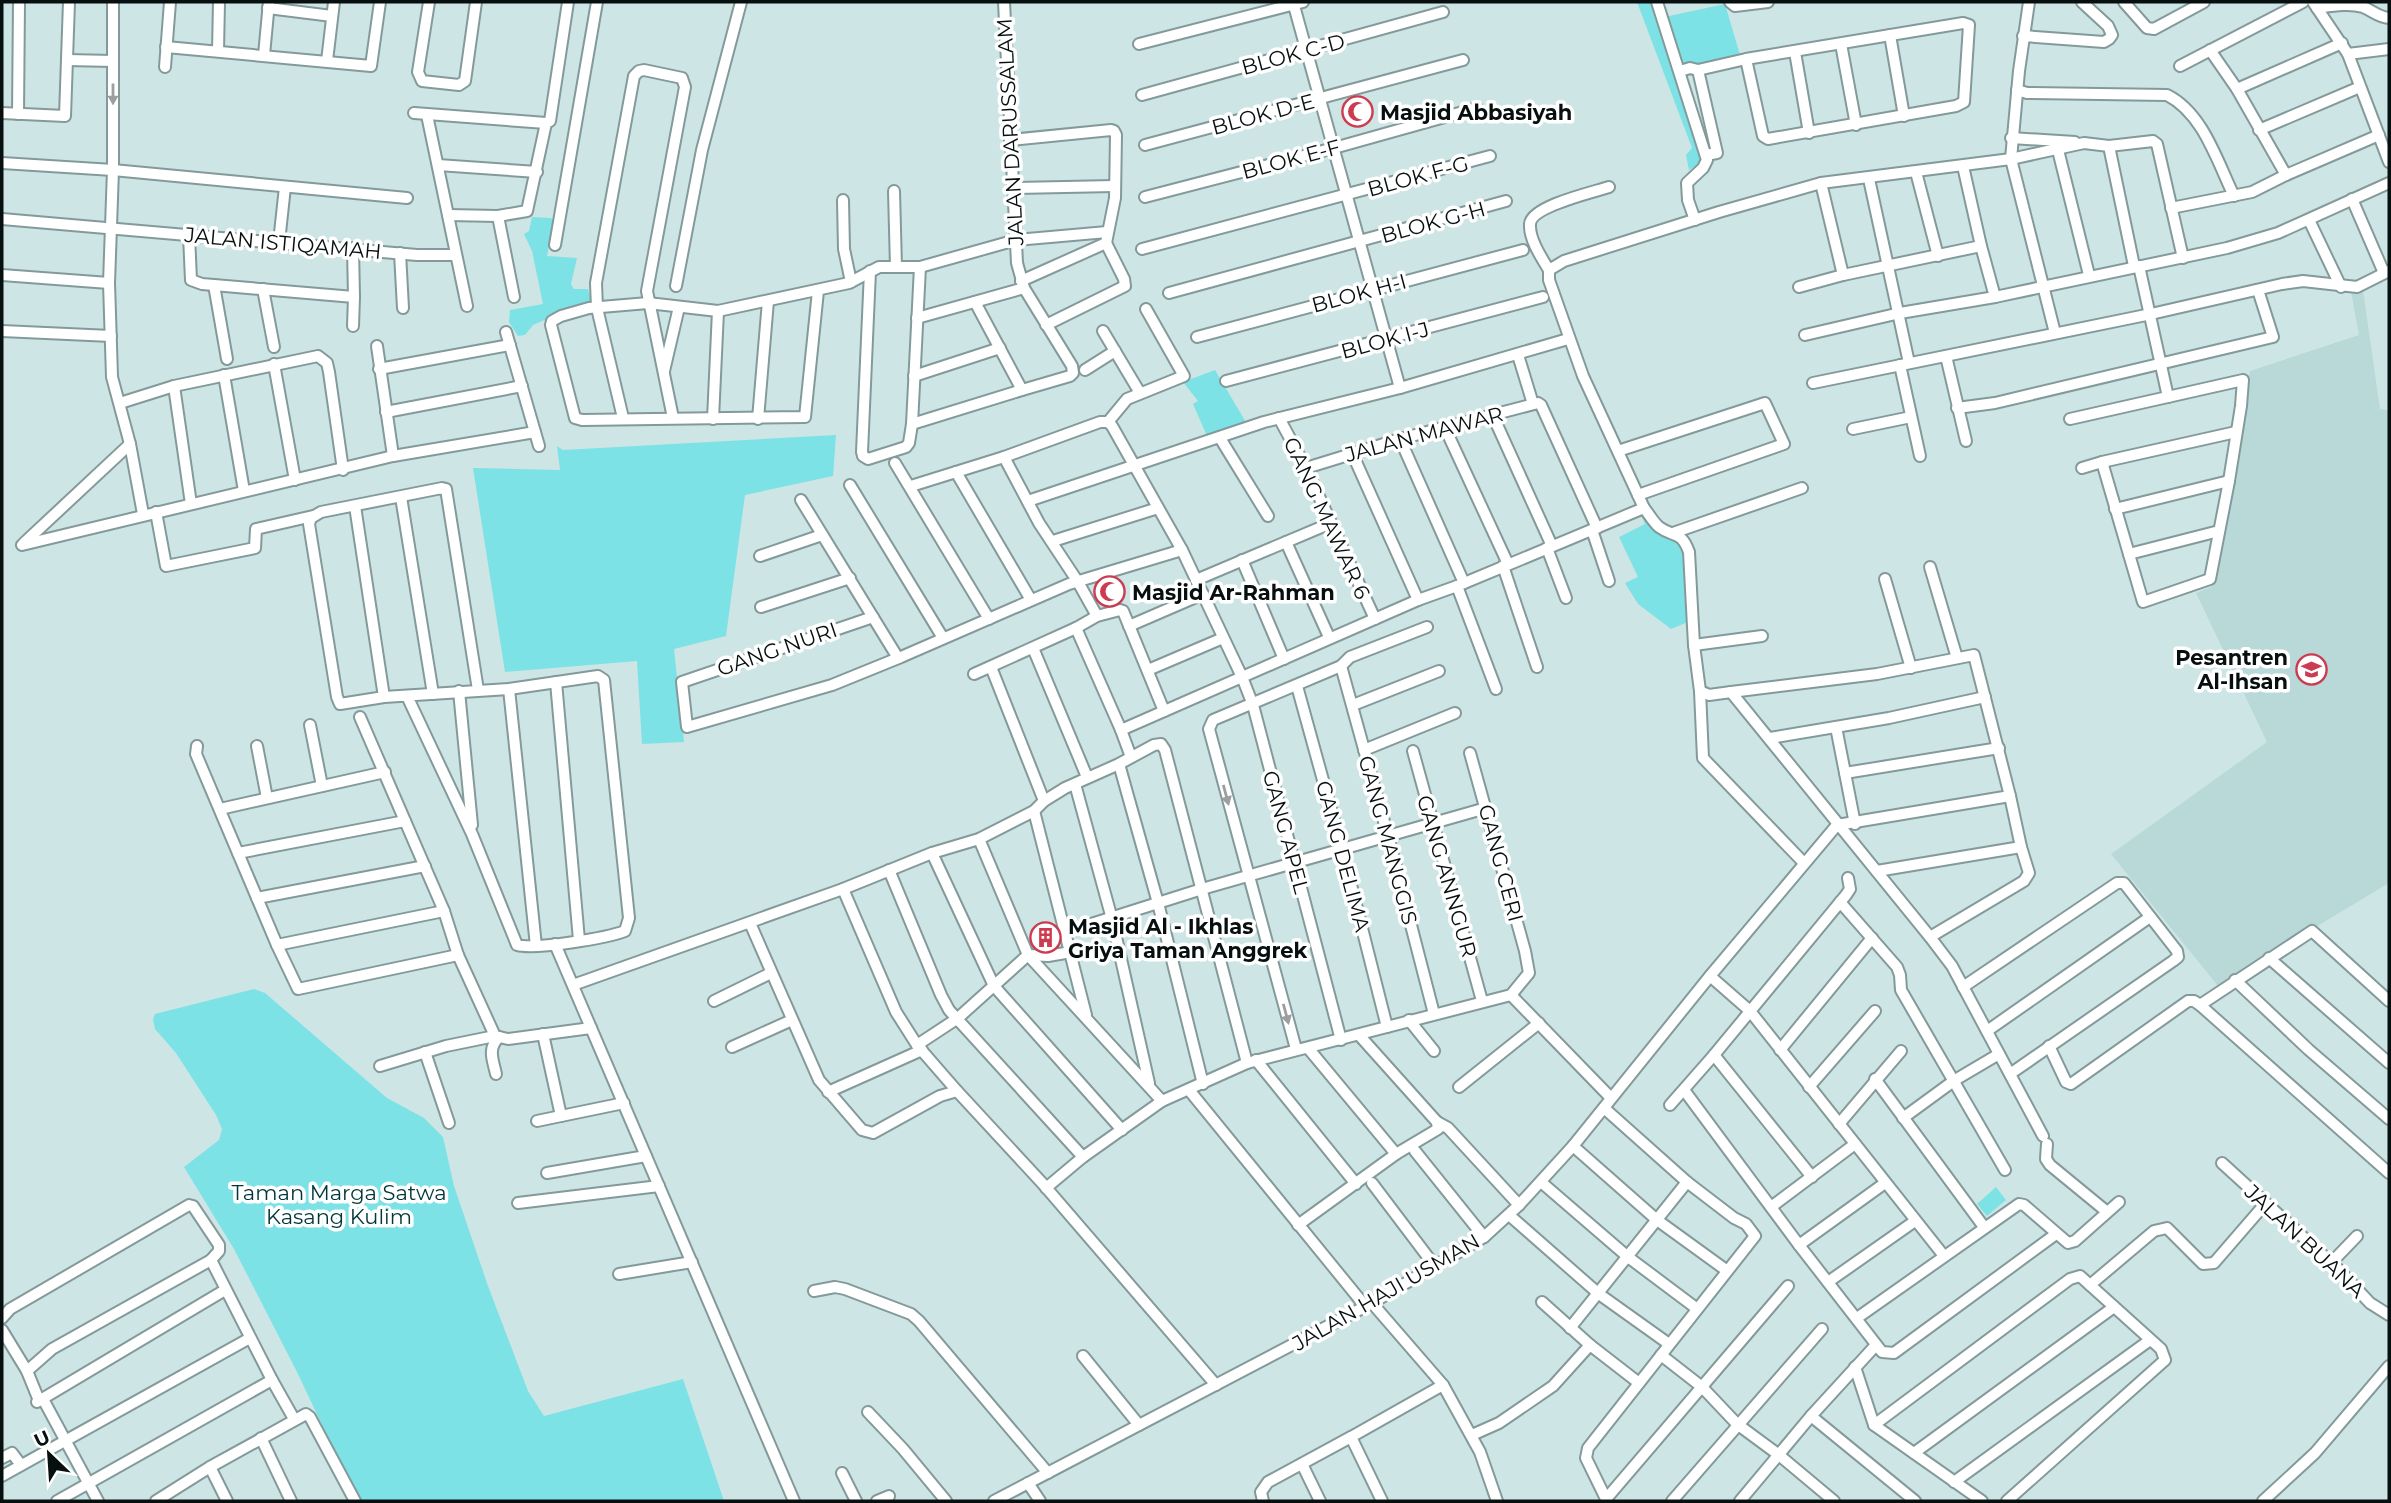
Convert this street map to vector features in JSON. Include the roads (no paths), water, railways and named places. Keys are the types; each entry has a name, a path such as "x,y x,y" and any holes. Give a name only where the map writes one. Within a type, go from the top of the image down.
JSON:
{"street":[{"path":"18,114 19,2"},
{"path":"2,113 65,116 68,2"},
{"path":"113,2 113,170 109,228 112,377 130,444 143,514"},
{"path":"165,67 170,2"},
{"path":"218,51 219,2"},
{"path":"327,61 334,2"},
{"path":"166,47 371,66 380,2"},
{"path":"429,2 419,78 422,81 459,85 465,81 476,2"},
{"path":"448,215 498,216 527,211 547,123 550,121 568,2"},
{"path":"555,245 597,2"},
{"path":"676,286 702,150 741,2"},
{"name":"JALAN DARUSSALAM","path":"1004,2 1017,263 1023,285 1072,366 1073,373 1022,390"},
{"path":"1657,2 1707,160 1703,168 1687,183 1688,200 1695,220"},
{"path":"1730,2 1735,6 1768,2"},
{"path":"2029,2 2011,138 2011,159 2055,333"},
{"path":"2023,36 2104,42 2109,39 2112,34 2108,26 2082,2"},
{"path":"2124,2 2147,28 2154,29 2204,2"},
{"path":"2180,66 2303,2"},
{"path":"1139,44 1297,3 1320,99 1400,388"},
{"path":"264,55 268,5 332,16"},
{"path":"2315,5 2372,7 2381,17 2389,18"},
{"path":"2315,5 2345,49 2389,162"},
{"name":"BLOK C-D","path":"1142,94 1443,12"},
{"path":"1680,71 1690,68 1698,70 1745,59 1969,24 1964,102 1956,106 1809,133 1768,139 1763,136 1745,59"},
{"path":"1890,35 1904,116"},
{"path":"1841,44 1856,125"},
{"path":"2237,89 2345,49 2389,49"},
{"path":"2210,50 2237,89 2286,175"},
{"path":"1795,52 1809,133"},
{"path":"67,60 113,61"},
{"name":"BLOK D-E","path":"1145,145 1463,60"},
{"path":"623,418 597,308 596,283 634,76 644,70 682,78 685,87 648,284 648,303 673,418"},
{"path":"1698,70 1717,153 1706,155"},
{"path":"2259,130 2360,87"},
{"path":"2017,90 2027,93 2167,95 2192,114 2234,196"},
{"name":"BLOK E-F","path":"1144,197 1477,108"},
{"path":"414,113 547,123"},
{"path":"427,115 467,306"},
{"path":"1010,140 1114,131 1114,206 1106,237 1125,286 1046,325"},
{"path":"2171,208 2252,192 2379,135"},
{"path":"2011,138 2109,146 2153,141 2157,144 2183,257"},
{"path":"1549,270 1564,261 1821,183 2011,159 2084,143"},
{"path":"2109,146 2151,314 2168,397"},
{"path":"2058,150 2089,275"},
{"name":"BLOK F-G","path":"1142,249 1490,156"},
{"path":"2,163 113,170 407,198"},
{"path":"438,164 537,172"},
{"path":"1963,166 1995,297"},
{"path":"1916,173 1938,256"},
{"path":"1869,178 1900,313 1911,417 1920,456"},
{"path":"1821,183 1843,275"},
{"path":"1805,335 1900,313 1995,297 2089,275 2227,248 2278,233 2389,183"},
{"path":"1013,188 1114,186"},
{"path":"279,242 285,187"},
{"path":"1609,187 1541,209 1531,218 1530,225 1539,255 1549,270 1549,280 1568,340 1644,508 1656,525 1680,536 1689,552 1703,758 1804,863"},
{"path":"894,191 896,267"},
{"path":"1813,383 2303,281 2357,287 2386,267 2352,199"},
{"path":"843,200 844,249 851,282"},
{"name":"BLOK G-H","path":"1169,293 1506,201"},
{"path":"498,216 514,298"},
{"name":"JALAN ISTIQAMAH","path":"2,219 400,253 456,255"},
{"path":"2309,220 2341,287"},
{"path":"189,235 191,280 214,285 354,297"},
{"path":"818,291 806,416 758,419 575,418 551,325 552,321 561,316 580,310 648,303 718,311 851,282 879,267 920,267 1016,240 1106,237"},
{"path":"917,318 1023,285 1106,237"},
{"path":"1799,287 1981,246"},
{"path":"353,248 353,326"},
{"name":"BLOK H-I","path":"1196,337 1523,250"},
{"path":"400,253 403,308"},
{"path":"870,271 863,456 868,458 905,447 909,443 920,267"},
{"path":"2,275 109,283"},
{"path":"214,285 227,359"},
{"path":"263,289 274,347"},
{"path":"1957,408 1995,403 2273,337 2258,290"},
{"name":"BLOK I-J","path":"1226,381 1543,297"},
{"path":"758,419 768,301"},
{"path":"912,424 1022,390 975,302"},
{"path":"663,373 679,307"},
{"path":"911,486 1004,457 1100,422 1108,422 1127,399 1184,376 1146,309"},
{"path":"713,419 718,311"},
{"path":"2,331 111,336"},
{"path":"1103,331 1140,393"},
{"path":"506,332 540,446"},
{"path":"1028,501 1279,418 1400,388 1568,340"},
{"path":"379,369 510,345"},
{"path":"377,346 393,456"},
{"path":"915,376 1000,348"},
{"path":"1085,370 1115,351"},
{"path":"1518,355 1537,404 1594,529 1609,581"},
{"path":"120,403 174,386 318,356 327,363 343,470"},
{"path":"1946,356 1966,441"},
{"path":"274,364 295,480"},
{"path":"224,375 244,491"},
{"path":"2070,419 2243,380 2229,481 2210,579 2143,601 2102,462"},
{"path":"174,386 191,504"},
{"path":"386,412 522,386"},
{"path":"1618,451 1765,403 1784,444 1638,495"},
{"name":"JALAN MAWAR","path":"1306,468 1400,439 1537,404"},
{"path":"1493,416 1550,547 1566,598"},
{"path":"1853,429 1911,417"},
{"name":"GANG MAWAR 6","path":"1279,418 1306,468 1375,619"},
{"name":"GANG APEL","path":"1108,422 1182,550 1253,705 1341,1040"},
{"path":"1445,428 1505,565 1537,667"},
{"path":"130,444 22,544 393,456 535,432"},
{"path":"2082,468 2236,432"},
{"path":"1220,438 1268,516"},
{"path":"1400,439 1460,584 1496,689"},
{"path":"1352,453 1418,600"},
{"path":"1004,457 1097,616"},
{"path":"895,463 989,619"},
{"path":"956,472 1031,600"},
{"path":"2115,509 2229,481"},
{"path":"850,485 943,638"},
{"path":"156,512 166,566 255,548 256,529 321,512 442,488 447,492 478,690"},
{"path":"1673,533 1802,488"},
{"path":"401,496 433,694"},
{"path":"800,500 898,658 1069,584 1182,550"},
{"path":"355,506 384,697"},
{"path":"1053,541 1158,508"},
{"path":"1121,730 1329,637 1644,508"},
{"path":"313,516 309,524 340,704 384,697 509,689 598,676 604,680 629,918 625,930 555,944 521,947 516,943 472,834 407,696"},
{"path":"1196,580 1331,523"},
{"path":"2129,554 2220,531"},
{"path":"760,556 822,535"},
{"path":"1286,542 1329,637"},
{"path":"1242,560 1284,659"},
{"path":"1930,567 1957,658"},
{"path":"761,607 850,578"},
{"path":"1885,579 1911,668"},
{"path":"1129,626 1203,594"},
{"path":"974,674 1097,616 1120,610 1164,711"},
{"name":"GANG NURI","path":"873,617 682,682 687,727 832,685 898,658"},
{"path":"1396,1154 1302,1049 1248,877 1209,729 1213,720 1341,666 1350,657 1427,627"},
{"path":"1076,628 1121,730 1130,757"},
{"path":"1694,645 1762,636"},
{"path":"1148,670 1223,638"},
{"path":"1033,648 1087,777"},
{"path":"1700,691 1709,695 1911,668 1974,655 2029,873 2024,881 1930,937"},
{"name":"GANG MANGGIS","path":"1341,666 1434,1014"},
{"path":"990,667 1044,801"},
{"path":"1353,705 1439,671"},
{"path":"556,682 579,940"},
{"name":"GANG DELIMA","path":"1297,686 1387,1027"},
{"path":"509,689 536,946"},
{"path":"459,691 472,834"},
{"path":"1731,692 1952,966 2045,1140 2046,1159 2050,1166 2106,1211"},
{"path":"1770,738 1985,697"},
{"path":"1364,750 1455,713"},
{"path":"360,717 444,911 458,955 497,1036"},
{"path":"310,725 322,786"},
{"path":"1836,727 1854,824"},
{"path":"573,985 843,889 932,853 979,839 1034,811 1044,801 1087,777 1161,744 1165,750 1251,1062 1356,1184"},
{"path":"197,746 196,754 298,989 458,955"},
{"path":"257,746 267,798"},
{"path":"1845,773 1999,748"},
{"name":"GANG ANNGUR","path":"1413,751 1482,1001"},
{"name":"GANG CERI","path":"1469,753 1529,973 1511,995"},
{"path":"1119,764 1158,903 1203,1084"},
{"path":"220,809 384,772"},
{"path":"1075,784 1112,919 1150,1086"},
{"path":"1837,825 2010,796"},
{"path":"1066,932 1202,889 1486,808"},
{"path":"1034,811 1087,1017"},
{"path":"238,853 405,821"},
{"name":"JALAN HAJI USMAN","path":"994,1501 1368,1305 1484,1237 1520,1205 1573,1146 1710,976 1837,825"},
{"path":"979,839 1028,955 1163,1101"},
{"path":"1877,871 2021,847"},
{"path":"932,853 993,986 1122,1130"},
{"path":"257,898 425,866"},
{"path":"889,870 949,1010 1083,1157"},
{"path":"1670,1105 1840,902 1850,889 1848,878"},
{"path":"1963,987 2117,883 2124,883 2174,948 2178,957 2010,1074"},
{"path":"843,889 896,1012 919,1047 1046,1188 1216,1385"},
{"path":"1840,902 1897,967 1901,990 2005,1170"},
{"path":"277,944 444,911"},
{"path":"1987,1031 2150,917"},
{"path":"750,923 819,1080 862,1130 873,1133 945,1093 957,1091"},
{"path":"2200,1005 2312,931 2389,1001"},
{"path":"1780,1050 1872,938"},
{"path":"555,944 794,1501"},
{"path":"828,1092 919,1047 958,1018 1028,955 1071,953"},
{"path":"2269,958 2389,1063"},
{"path":"715,1001 771,973"},
{"path":"1710,976 1750,1011 1944,1256"},
{"path":"2235,980 2309,1050 2389,1119"},
{"path":"1046,1188 1083,1157 1163,1101 1251,1062 1511,995 1539,1023 1608,1103 1687,1182 1746,1224 1755,1236 1668,1344 1586,1454 1606,1500 1788,1286"},
{"path":"2049,1046 2066,1082 2071,1084 2188,1002 2194,1001 2389,1173"},
{"path":"1809,1087 1875,1011"},
{"path":"732,1047 792,1020"},
{"path":"1409,1020 1434,1051"},
{"path":"1459,1087 1539,1023"},
{"path":"380,1066 425,1052 497,1036 508,1039 591,1028"},
{"path":"543,1034 561,1116"},
{"path":"1359,1035 1437,1125"},
{"path":"496,1074 491,1050 497,1036"},
{"path":"425,1052 449,1123"},
{"path":"1839,1124 1900,1052"},
{"path":"1903,1118 1955,1080 1999,1054"},
{"path":"1714,1055 1812,1177"},
{"path":"1875,1079 1984,1227"},
{"path":"1189,1090 1298,1225 1443,1385 1472,1435 1497,1501"},
{"path":"1684,1090 1882,1352 1894,1353 2056,1234"},
{"path":"537,1121 624,1103"},
{"path":"1298,1225 1437,1125 1444,1125 1520,1205"},
{"path":"1770,1207 1855,1144"},
{"path":"1573,1146 1657,1220 1726,1270"},
{"path":"1415,1151 1484,1237"},
{"path":"547,1174 646,1156"},
{"name":"JALAN BUANA","path":"2222,1163 2332,1263 2370,1303 2389,1315"},
{"path":"1541,1182 1628,1257 1696,1308"},
{"path":"1570,1328 1687,1182"},
{"path":"1372,1183 1434,1265"},
{"path":"1799,1245 1885,1183"},
{"path":"518,1203 659,1185"},
{"path":"1857,1318 2019,1204 2024,1205 2068,1243 2075,1241 2119,1202"},
{"path":"2090,1285 2161,1228 2167,1228 2203,1264 2214,1263 2265,1204"},
{"path":"2,1318 10,1309 189,1205 193,1206 219,1245 219,1251 211,1260 52,1349 27,1371"},
{"path":"1509,1215 1599,1294 1668,1344"},
{"path":"1828,1282 1914,1221"},
{"path":"2332,1263 2357,1236"},
{"path":"211,1260 294,1419"},
{"path":"618,1274 691,1262"},
{"path":"1874,1424 2070,1279 2080,1276 2161,1349 2165,1360 2007,1501"},
{"path":"814,1291 835,1287 845,1289 911,1314 1048,1473"},
{"path":"39,1400 225,1290"},
{"path":"1542,1302 1590,1345 1639,1382"},
{"path":"1914,1453 2114,1307"},
{"path":"1672,1501 1822,1329"},
{"path":"2,1330 27,1371 39,1400 86,1486 98,1501"},
{"path":"2,1476 250,1338"},
{"path":"1954,1482 2150,1340"},
{"path":"1472,1435 1499,1423 1553,1386 1590,1345"},
{"path":"1746,1499 1811,1416 1876,1345"},
{"path":"1661,1355 1702,1387 1737,1424 1834,1501"},
{"path":"1083,1356 1139,1425"},
{"path":"2263,1501 2315,1453 2389,1366"},
{"path":"1856,1367 1874,1424 1982,1501"},
{"path":"57,1501 272,1380"},
{"path":"1263,1501 1261,1492 1268,1482 1443,1385"},
{"path":"868,1412 946,1501"},
{"path":"160,1500 210,1467 306,1414 355,1501"},
{"path":"1811,1416 1915,1501"},
{"path":"1351,1437 1382,1501"},
{"path":"261,1438 291,1501"},
{"path":"2,1458 12,1453 21,1465"},
{"path":"1302,1464 1320,1501"},
{"path":"210,1467 227,1501"},
{"path":"842,1473 856,1501"},
{"path":"1028,1483 1040,1501"},
{"path":"86,1486 91,1501"},
{"path":"877,1501 889,1496"}],"place":[{"name":"Masjid Abbasiyah","path":"1357,112"},
{"name":"Masjid Ar-Rahman","path":"1109,592"},
{"name":"Pesantren Al-Ihsan","path":"2311,669"},
{"name":"Masjid Al - Ikhlas Griya Taman Anggrek","path":"1045,938"}],"park label":[{"name":"Taman Marga Satwa Kasang Kulim","path":"339,1204"}]}
